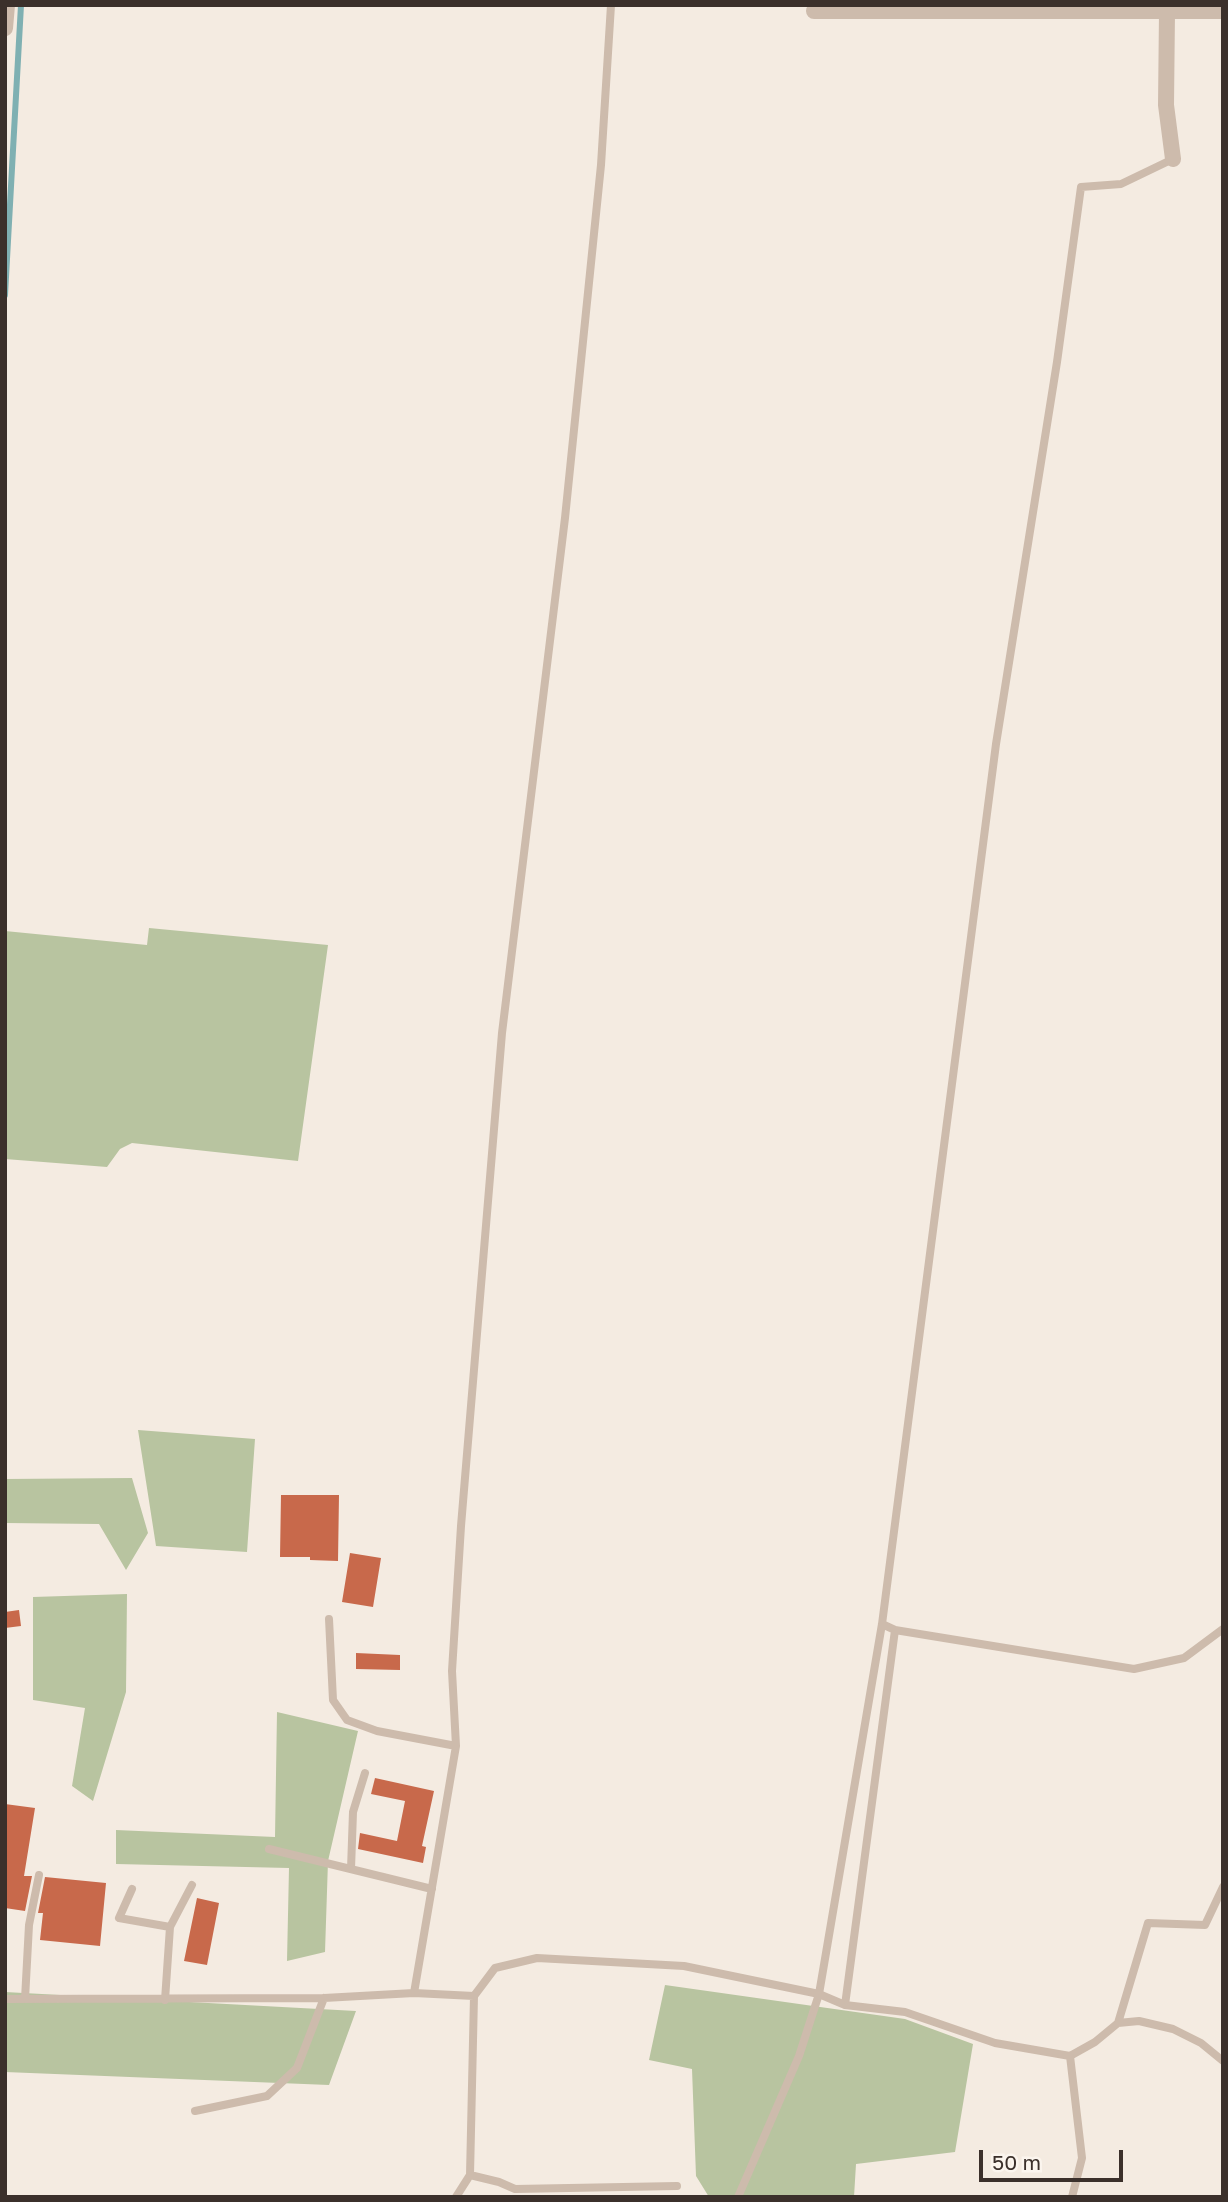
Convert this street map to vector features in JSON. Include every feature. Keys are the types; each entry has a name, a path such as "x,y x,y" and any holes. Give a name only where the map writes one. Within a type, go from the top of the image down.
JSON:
{"street":[{"path":"5,28 7,5"},
{"path":"814,11 1223,11"},
{"path":"1167,12 1166,105 1173,159"}],"lane":[{"path":"414,1993 456,1746 452,1671 462,1512 502,1033 565,518 599,178 611,5"},
{"path":"738,2197 799,2056 818,1994 882,1624 994,758 1057,362 1081,187 1121,184 1173,159"},
{"path":"329,1619 333,1700 347,1720 377,1731 456,1746"},
{"path":"882,1624 894,1629 1134,1669 1184,1658 1223,1629"},
{"path":"845,2005 894,1629"},
{"path":"351,1869 353,1812 365,1773"},
{"path":"269,1849 432,1889"},
{"path":"25,1999 29,1925 38,1875"},
{"path":"165,2000 170,1927 192,1885"},
{"path":"1118,2023 1148,1923 1205,1924 1223,1887"},
{"path":"132,1889 118,1918 170,1927"},
{"path":"456,2197 470,2175 474,1996 495,1968 537,1958 684,1966 818,1994 845,2005 905,2012 995,2043 1070,2056 1118,2023 1139,2021 1173,2029 1201,2043 1223,2061"},
{"path":"5,1999 324,1998 414,1993 474,1996"},
{"path":"195,2112 267,2096 297,2068 324,1998"},
{"path":"1070,2056 1083,2158 1072,2197"},
{"path":"470,2175 515,2189 592,2192 677,2186"}],"green space":[{"path":"149,928 328,945 298,1161 132,1143 120,1149 107,1167 5,1159 5,931 147,945"},
{"path":"138,1430 255,1439 247,1552 156,1546"},
{"path":"132,1478 148,1533 126,1570 99,1524 5,1523 5,1479"},
{"path":"127,1594 126,1692 93,1801 72,1786 85,1708 33,1700 33,1597"},
{"path":"277,1712 358,1731 328,1861 325,1952 287,1961 289,1868 116,1864 116,1830 275,1837"},
{"path":"665,1985 905,2019 973,2044 955,2152 856,2164 854,2197 709,2197 696,2176 692,2069 649,2060"},
{"path":"5,1992 356,2011 329,2085 5,2072"}],"building":[{"path":"281,1495 339,1495 338,1561 280,1557"},
{"path":"350,1553 381,1558 373,1607 342,1602"},
{"path":"19,1610 21,1626 5,1628 5,1612"},
{"path":"356,1653 400,1655 400,1670 356,1669"},
{"path":"375,1778 434,1791 422,1846 426,1847 423,1863 358,1849 360,1833 397,1841 405,1801 371,1794"},
{"path":"5,1804 35,1808 24,1876 32,1876 25,1911 5,1908"},
{"path":"45,1877 106,1883 100,1946 40,1940 43,1913 38,1913"},
{"path":"197,1898 219,1903 207,1965 184,1961"}],"waterway":[{"path":"5,295 21,5"}]}
